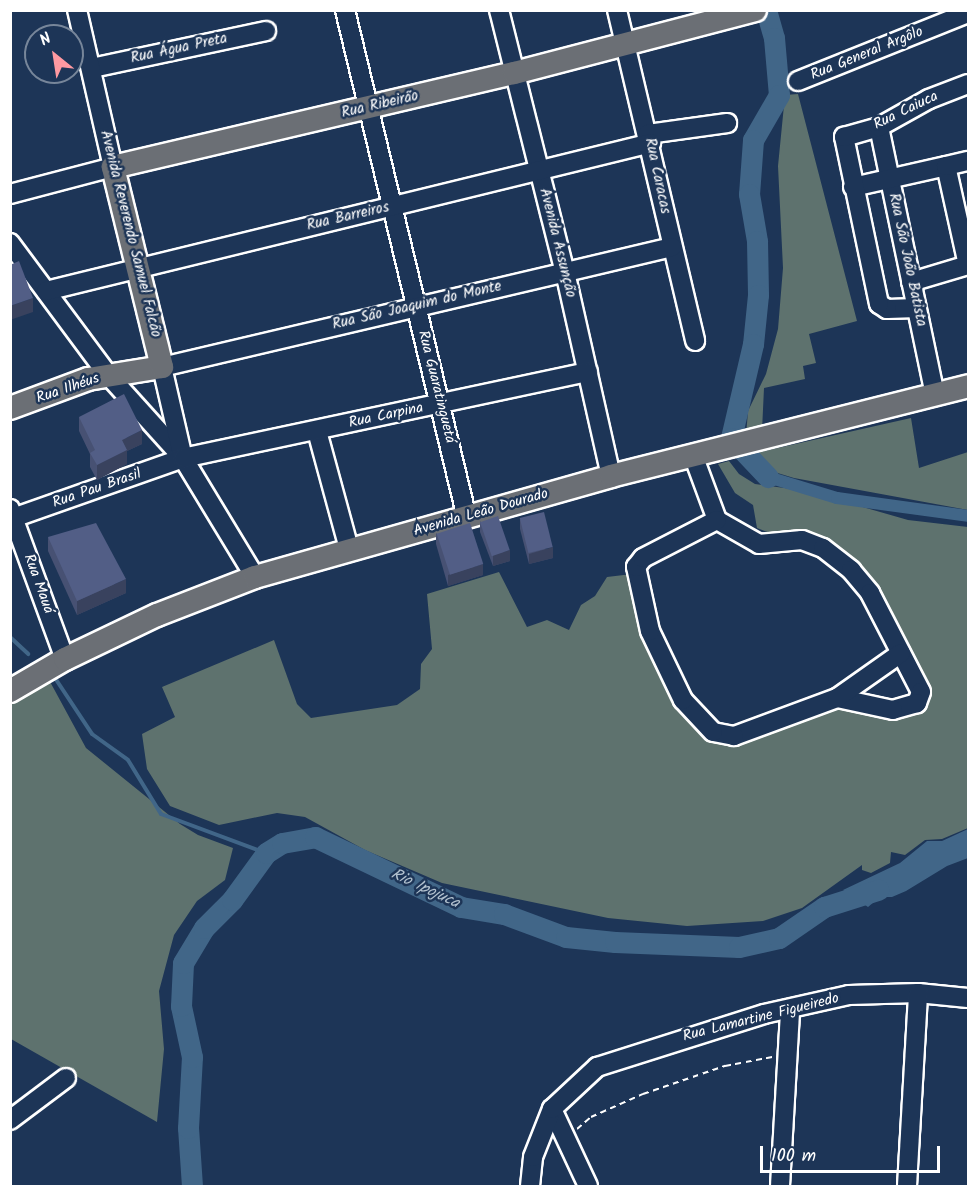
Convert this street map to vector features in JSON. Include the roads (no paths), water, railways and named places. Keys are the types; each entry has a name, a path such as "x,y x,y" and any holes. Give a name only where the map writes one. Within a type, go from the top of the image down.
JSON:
{"main road":[{"name":"Rua Ribeirão","path":"113,167 514,73 748,12"},
{"name":"Avenida Reverendo Samuel Falcão","path":"113,167 162,367"},
{"name":"Rua Ilhéus","path":"10,408 108,375 162,367"},
{"name":"Avenida Leão Dourado","path":"12,687 157,615 255,577 611,476 969,386"}],"street":[{"name":"Avenida Reverendo Samuel Falcão","path":"77,10 113,167"},
{"name":"Rua Guaratinguetá","path":"345,10 467,518"},
{"name":"Avenida Assunção","path":"499,10 565,272 611,476"},
{"name":"Rua Caracas","path":"617,10 650,138 672,247 695,341"},
{"name":"Rua General Argôlo","path":"798,81 969,14"},
{"name":"Rua Água Preta","path":"92,68 266,31"},
{"name":"Rua Caiuca","path":"854,188 844,137 879,127 929,99 969,84"},
{"name":"Rua Barreiros","path":"46,291 540,172 650,138 727,123"},
{"name":"Rua São João Batista","path":"879,127 935,394"},
{"path":"917,308 882,308 854,188 969,161"},
{"path":"911,282 968,265 946,166"},
{"name":"Rua Ribeirão","path":"10,194 113,167"},
{"path":"10,243 108,375 183,458 255,577"},
{"name":"Rua São Joaquim do Monte","path":"162,367 672,247"},
{"name":"Avenida Reverendo Samuel Falcão","path":"162,367 183,458"},
{"name":"Rua Carpina","path":"183,458 588,372"},
{"path":"317,431 348,549"},
{"path":"693,455 717,520 759,544 802,540 823,548 851,570 870,593 921,692 909,708 874,708 837,698"},
{"name":"Rua Pau Brasil","path":"12,515 183,458"},
{"name":"Rua Mauá","path":"12,515 65,659"},
{"path":"717,520 643,558 636,567 650,631 683,700 713,732 734,736 837,698 901,653"},
{"path":"907,1186 918,993"},
{"name":"Rua Lamartine Figueiredo","path":"530,1186 533,1157 552,1109 567,1092 597,1067 736,1022 849,995 918,993 969,998"},
{"path":"780,1186 790,1010"},
{"path":"10,1120 66,1078"},
{"path":"552,1109 568,1152 588,1186"}],"water":[{"path":"968,829 968,858 947,866 906,891 892,897 880,897 868,907 843,890 900,863 927,841 942,841"}],"waterway":[{"path":"766,10 774,38 779,95 753,140 749,194 757,241 758,295 753,344 731,438 768,477"},
{"path":"768,477 837,498 968,516"},
{"path":"10,637 28,654"},
{"path":"55,678 92,734 128,760 161,814 266,853"},
{"name":"Rio Ipojuca","path":"192,1186 188,1128 192,1057 181,1006 183,963 204,928 232,900 266,853 282,843 315,837 461,907 504,914 566,937 615,942 739,947 779,938 824,907 878,890"}]}
